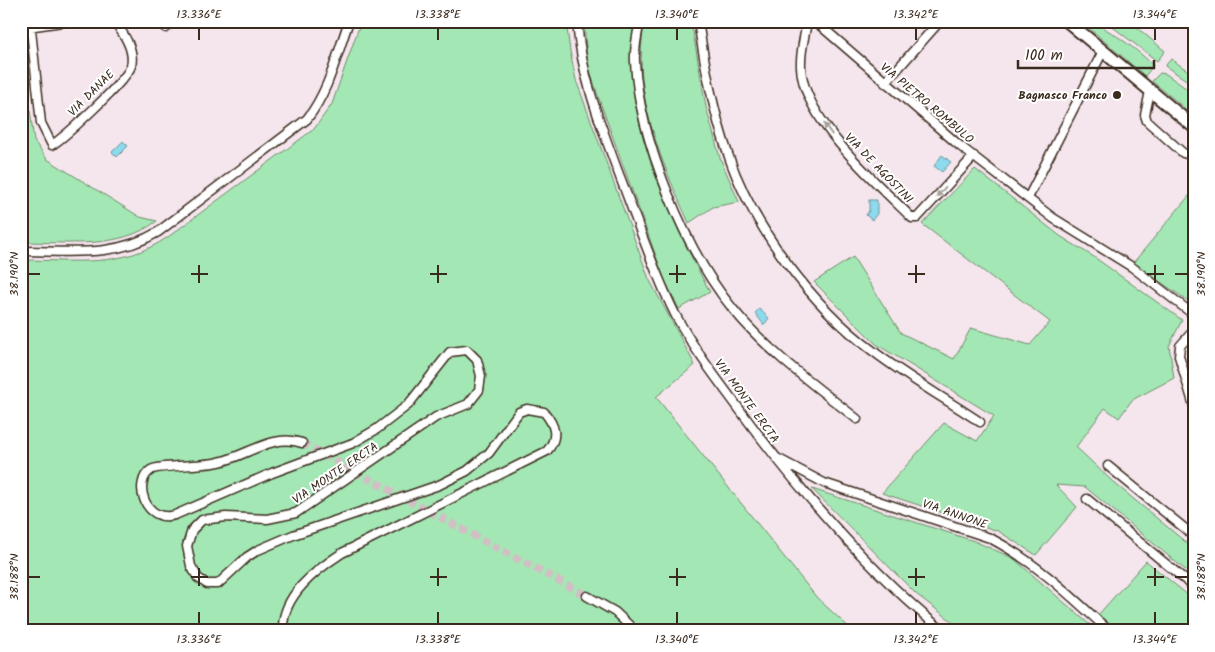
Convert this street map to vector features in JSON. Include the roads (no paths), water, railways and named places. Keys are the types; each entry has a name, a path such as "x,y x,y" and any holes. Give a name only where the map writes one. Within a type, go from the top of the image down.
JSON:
{"main road":[{"path":"1067,21 1194,127"}],"street":[{"path":"21,28 30,24 69,21"},
{"name":"VIA DANAE","path":"30,24 40,123 52,145 114,89 130,68 132,50 114,21"},
{"path":"21,251 116,250 141,242 158,232 307,119 318,105 324,92 349,21"},
{"name":"VIA MONTE ERCTA","path":"577,21 579,49 591,96 663,288 699,355 773,456 868,560 943,631"},
{"path":"640,21 635,45 635,62 644,115 662,176 694,248 712,279 756,334 857,419"},
{"path":"698,21 714,110 728,156 743,191 774,243 818,299 871,350 980,422"},
{"name":"VIA DE AGOSTINI","path":"807,21 801,68 810,98 818,114 844,150 912,218 917,218 974,156"},
{"name":"VIA PIETRO ROMBULO","path":"815,21 885,83 1028,198 1074,233 1132,267 1194,314"},
{"path":"885,83 940,21"},
{"path":"1028,198 1103,50"},
{"path":"1150,90 1145,115 1147,121 1183,153 1190,156 1194,154"},
{"path":"1194,330 1180,346 1179,356 1194,406"},
{"name":"VIA MONTE ERCTA","path":"283,631 286,610 306,580 319,568 342,553 547,451 553,444 555,434 554,426 544,412 527,409 519,412 489,453 466,471 438,485 293,535 247,557 218,584 212,585 203,582 194,573 188,556 189,536 196,524 202,520 216,517 266,519 296,514 436,417 468,404 479,390 481,376 477,360 467,350 450,352 408,405 382,426 353,443 272,473 175,515 162,517 155,515 146,502 144,480 150,470 156,467 197,466 222,462 275,440 286,439 302,443"},
{"name":"VIA ANNONE","path":"773,456 803,474 824,483 928,516 990,538 1006,546 1047,574 1109,631"},
{"path":"1108,466 1194,536"},
{"path":"1087,499 1194,587"},
{"path":"588,596 615,612 635,631"}],"water":[{"path":"123,141 128,146 117,157 112,152"},
{"path":"942,155 951,162 942,172 934,166"},
{"path":"869,200 877,200 877,214 872,220 866,215 869,211"},
{"path":"759,309 769,318 764,325 755,313"}],"tunnel":[{"path":"302,443 587,596"}],"place":[{"name":"Bagnasco Franco","path":"1117,95"}]}
